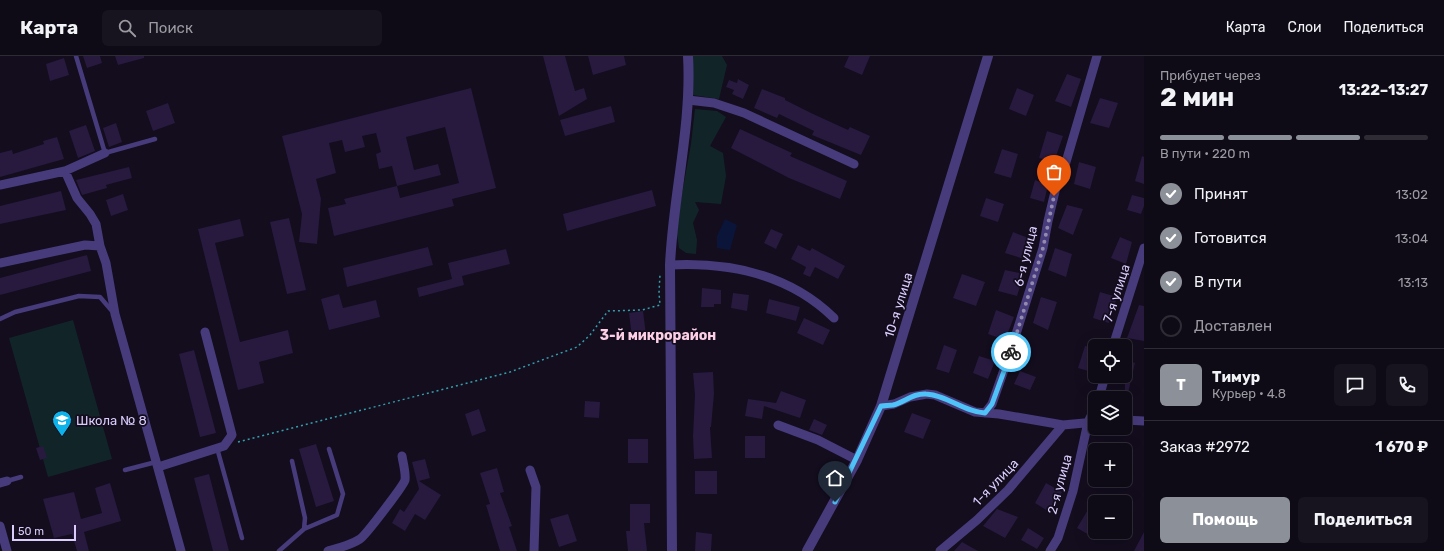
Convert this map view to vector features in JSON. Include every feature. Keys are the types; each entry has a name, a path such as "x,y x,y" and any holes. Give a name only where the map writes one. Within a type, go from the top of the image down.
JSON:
{"street":[{"path":"672,551 670,265 671,236 684,147 688,100 688,56"},
{"name":"10-я улица","path":"807,551 856,460 881,406 988,56"},
{"name":"6-я улица","path":"985,413 992,404 1014,343 1043,248 1057,183 1066,162 1097,56"},
{"path":"688,100 714,103 744,113 854,164"},
{"path":"0,185 65,171 105,153"},
{"path":"65,171 77,198 96,224 100,246 106,263 115,314 181,551"},
{"path":"0,263 85,245 100,246"},
{"name":"7-я улица","path":"1115,339 1144,248"},
{"path":"670,265 723,266 759,274 791,286 822,306 834,318"},
{"path":"157,464 221,447 232,435 205,332"},
{"path":"881,406 894,404 910,397 927,394 935,395 968,410 1063,426 1088,422"},
{"path":"1132,420 1144,421"},
{"path":"778,425 818,440 856,460"},
{"name":"1-я улица","path":"940,551 1008,490 1063,426"},
{"name":"2-я улица","path":"1050,551 1058,538 1073,491 1088,434"},
{"path":"328,551 356,542 368,533 383,509 403,485 405,479 402,456"},
{"path":"530,470 536,487 534,551"},
{"path":"0,526 7,551"}],"lane":[{"path":"76,56 105,153 155,139"},
{"path":"0,319 15,312 79,296 100,297 115,314"},
{"path":"221,447 242,538"},
{"path":"279,551 304,530 337,516 343,494 329,449"},
{"path":"292,461 305,518 304,530"},
{"path":"125,470 157,464"},
{"path":"4,482 21,477"}],"path":[{"path":"221,447 510,372 577,347 590,335 608,311 642,310 660,305 659,275 670,265"}],"green space":[{"path":"693,56 722,56 727,65 719,99 693,95"},
{"path":"695,109 717,111 726,117 710,146 723,153 726,176 721,204 695,202 699,210 693,223 697,240 696,254 686,253 679,248 676,227 691,144"},
{"path":"73,320 112,459 48,477 9,338"}],"water":[{"path":"725,219 737,225 730,250 717,248 717,236"}],"building":[{"path":"83,56 100,56 102,63 87,68"},
{"path":"115,56 144,56 144,58 118,65"},
{"path":"543,56 565,56 575,91 584,88 587,99 559,116"},
{"path":"588,56 624,56 626,65 593,75"},
{"path":"849,56 870,56 862,75 844,67"},
{"path":"64,58 69,75 50,81 46,64"},
{"path":"1067,74 1081,79 1071,107 1055,101"},
{"path":"738,79 749,85 743,99 732,94 734,90 726,87 729,80 737,83"},
{"path":"471,88 496,188 452,199 454,206 334,236 328,208 346,204 344,199 397,186 392,166 379,169 376,154 381,152 376,133 362,136 365,147 345,152 342,140 329,143 336,173 316,179 321,199 317,244 299,242 302,214 282,136","holes":["445,127 459,183 400,198 397,186 441,175 438,164 414,170 406,137"]},
{"path":"1017,88 1034,95 1026,116 1009,109"},
{"path":"762,89 785,98 785,100 848,130 850,127 870,136 861,155 812,135 814,131 779,114 777,118 754,108"},
{"path":"1100,98 1118,103 1109,128 1090,123"},
{"path":"168,103 175,123 153,131 146,111"},
{"path":"611,106 615,122 565,136 560,120"},
{"path":"116,123 122,142 109,147 103,128"},
{"path":"86,125 95,151 78,158 69,131"},
{"path":"740,129 792,153 790,156 847,181 840,199 789,178 731,148"},
{"path":"1047,131 1063,136 1054,162 1039,158"},
{"path":"57,137 64,159 0,177 0,153 12,150 13,154 44,144 43,141"},
{"path":"1002,149 1018,154 1011,178 994,173"},
{"path":"1142,156 1144,157 1144,184 1135,181"},
{"path":"1079,162 1096,167 1090,189 1074,184"},
{"path":"129,167 132,178 106,185 107,188 82,195 76,180"},
{"path":"1035,180 1048,185 1044,202 1030,198"},
{"path":"652,190 656,206 567,231 563,214"},
{"path":"61,191 66,210 0,224 0,206"},
{"path":"123,194 128,210 111,216 106,200"},
{"path":"1132,195 1144,198 1144,206 1141,214 1127,210"},
{"path":"986,198 1004,204 998,222 980,216"},
{"path":"1067,205 1083,209 1073,235 1058,228"},
{"path":"289,218 306,290 287,294 270,222"},
{"path":"240,219 244,236 215,243 240,342 288,330 293,353 259,362 264,383 238,390 198,229"},
{"path":"771,229 783,234 776,249 764,243"},
{"path":"1013,232 1031,239 1024,259 1005,253"},
{"path":"1120,237 1132,242 1126,264 1111,258"},
{"path":"798,245 810,251 812,248 845,266 838,279 815,267 810,277 803,274 806,267 791,259"},
{"path":"428,247 433,265 347,287 343,268"},
{"path":"1055,248 1072,254 1066,277 1048,270"},
{"path":"506,249 510,264 462,276 464,285 419,297 417,288 452,279 448,263"},
{"path":"87,255 91,271 0,295 0,278"},
{"path":"1005,270 1024,274 1017,296 998,291"},
{"path":"962,274 985,282 976,306 953,298"},
{"path":"702,288 721,290 721,304 714,304 714,307 701,307"},
{"path":"1100,292 1117,297 1109,323 1093,318"},
{"path":"733,293 749,295 747,311 731,308"},
{"path":"339,294 343,308 376,300 380,317 329,330 321,299"},
{"path":"1041,297 1057,302 1048,330 1033,323"},
{"path":"769,299 800,307 796,321 766,313"},
{"path":"1139,305 1144,306 1144,341 1127,338"},
{"path":"996,310 1014,317 1005,340 988,334"},
{"path":"643,311 646,335 632,337 629,313"},
{"path":"804,318 830,330 823,345 797,333"},
{"path":"944,345 957,350 949,373 936,369"},
{"path":"1085,346 1088,347 1088,371 1078,368"},
{"path":"194,350 216,433 200,437 179,354"},
{"path":"979,356 995,361 988,379 973,373"},
{"path":"1132,362 1135,363 1132,376"},
{"path":"1020,371 1036,377 1030,390 1014,384"},
{"path":"713,372 714,394 710,427 712,458 694,459 693,436 695,395 693,373"},
{"path":"1125,383 1130,383 1128,391 1125,391"},
{"path":"781,391 806,400 800,418 764,406 762,419 745,416 748,399 776,403"},
{"path":"585,401 600,402 599,418 584,417"},
{"path":"479,409 486,431 472,436 465,414"},
{"path":"912,413 931,420 923,439 904,432"},
{"path":"814,419 827,425 822,435 809,430"},
{"path":"745,436 765,436 765,458 745,458"},
{"path":"628,439 648,439 648,463 628,463"},
{"path":"316,444 334,501 316,507 299,449"},
{"path":"43,446 47,458 40,460 36,448"},
{"path":"425,459 430,478 419,481 441,495 425,520 415,514 405,531 392,523 400,509 404,512 419,489 412,462"},
{"path":"497,468 504,492 500,493 512,526 509,527 517,551 500,551 486,505 490,504 480,473"},
{"path":"695,471 717,471 717,494 695,494"},
{"path":"209,474 229,551 213,551 194,478"},
{"path":"110,483 121,521 84,532 89,551 77,551 72,534 54,538 43,499 74,492 81,519 102,513 95,488"},
{"path":"1046,483 1062,492 1051,513 1035,503"},
{"path":"630,504 650,504 650,523 644,523 647,551 628,551 626,531 630,531"},
{"path":"997,509 1018,517 1005,538 983,526"},
{"path":"1088,510 1088,534 1077,528"},
{"path":"568,514 577,541 559,547 550,519"},
{"path":"1028,528 1044,538 1037,549 1021,540"},
{"path":"696,532 712,534 711,551 695,551"},
{"path":"1144,532 1144,551 1134,551"},
{"path":"962,542 978,551 954,551"}],"way so far":[{"path":"1011,352 1043,248 1054,196"}],"place":[{"name":"Школа № 8","path":"62,437"}],"district":[{"name":"3-й микрорайон","path":"658,335"}],"route":[{"path":"835,502 867,438 881,406 894,404 920,394 927,394 935,395 968,410 985,413 992,404 1011,352"}]}
